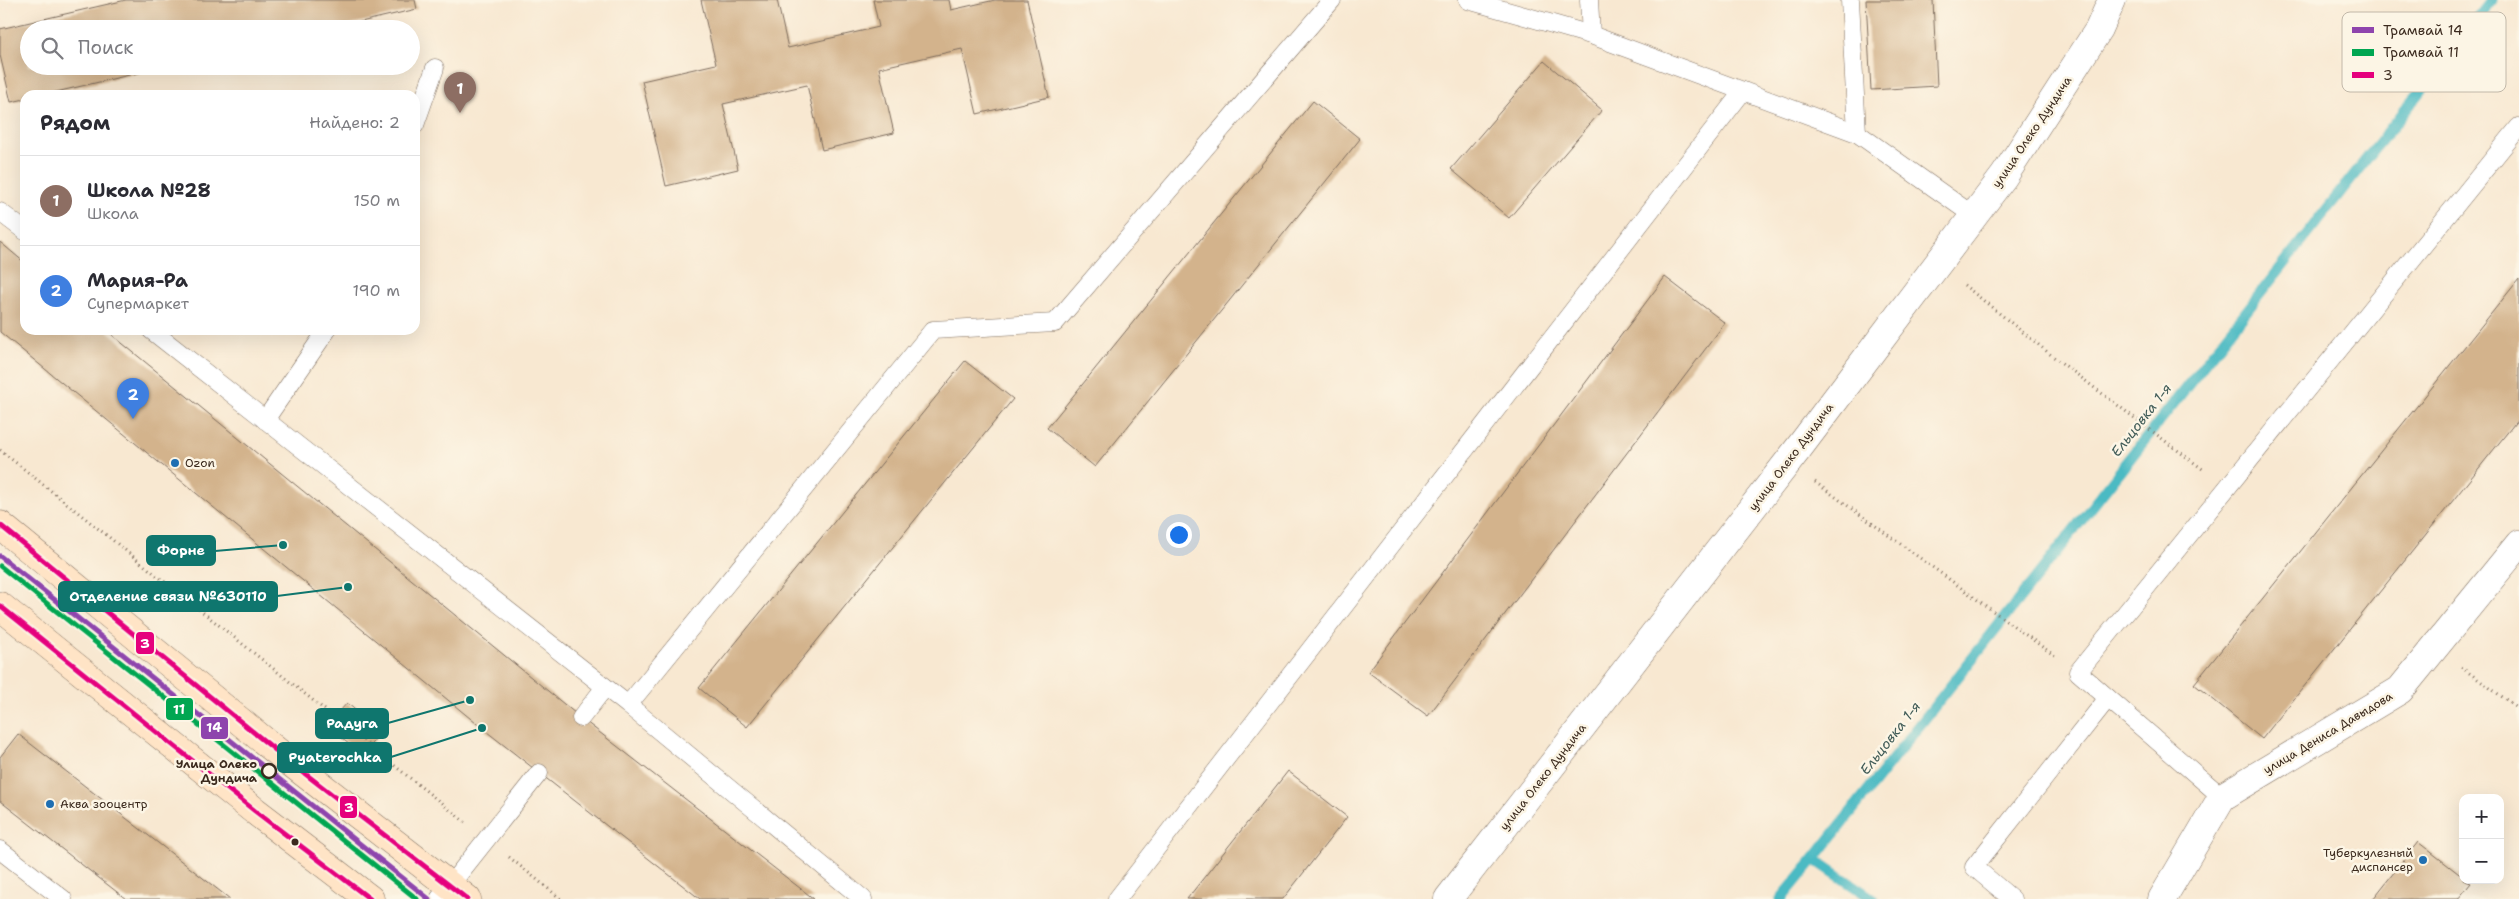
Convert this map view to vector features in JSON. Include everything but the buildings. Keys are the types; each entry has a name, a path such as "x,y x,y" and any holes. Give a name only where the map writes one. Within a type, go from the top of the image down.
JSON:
{"main road":[{"path":"0,526 452,895"},
{"path":"0,606 255,811 370,899"}],"street":[{"name":"улица Олеко Дундича","path":"1448,899 1788,462 2004,176 2100,29 2112,0"},
{"name":"улица Дениса Давыдова","path":"2162,899 2222,797 2400,690 2519,544"}],"lane":[{"path":"628,706 933,330 1055,323 1332,0"},
{"path":"1468,0 1591,34 1857,133 1974,216"},
{"path":"1589,0 1591,34"},
{"path":"1850,0 1857,133"},
{"path":"420,111 435,68"},
{"path":"1117,899 1743,91"},
{"path":"2222,797 2078,672 2519,127"},
{"path":"0,212 20,227"},
{"path":"157,335 605,687 863,899"},
{"path":"265,420 324,335"},
{"path":"581,718 605,687"},
{"path":"2012,899 1974,867 2108,698"},
{"path":"452,895 538,773"},
{"path":"0,850 63,899"}],"path":[{"path":"1937,264 2056,358 2227,488"},
{"path":"0,450 467,824"},
{"path":"1788,462 2078,672"},
{"path":"2434,648 2519,709"},
{"path":"506,855 561,899"}],"waterway":[{"name":"Ельцовка 1-я","path":"2483,12 2492,0"},
{"name":"Ельцовка 1-я","path":"1814,859 2419,92"},
{"name":"Ельцовка 1-я","path":"1781,899 1814,859 1873,899"}],"tram line":[{"name":"14","path":"0,556 429,899"},
{"name":"11","path":"0,566 417,899"}],"transit line":[{"name":"3","path":"0,525 290,762 467,899"},
{"name":"3","path":"0,606 255,811 370,899"}],"place":[{"name":"Школа №28","path":"460,113"},
{"name":"Мария-Ра","path":"133,419"},
{"name":"Ozon","path":"175,463"},
{"name":"Форне","path":"283,545"},
{"name":"Отделение связи №630110","path":"348,587"},
{"name":"Радуга","path":"470,700"},
{"name":"Pyaterochka","path":"482,728"},
{"name":"Улица Олеко Дундича","path":"269,771"},
{"name":"Аква зооцентр","path":"50,804"},
{"name":"Туберкулезный диспансер","path":"2423,860"}]}
